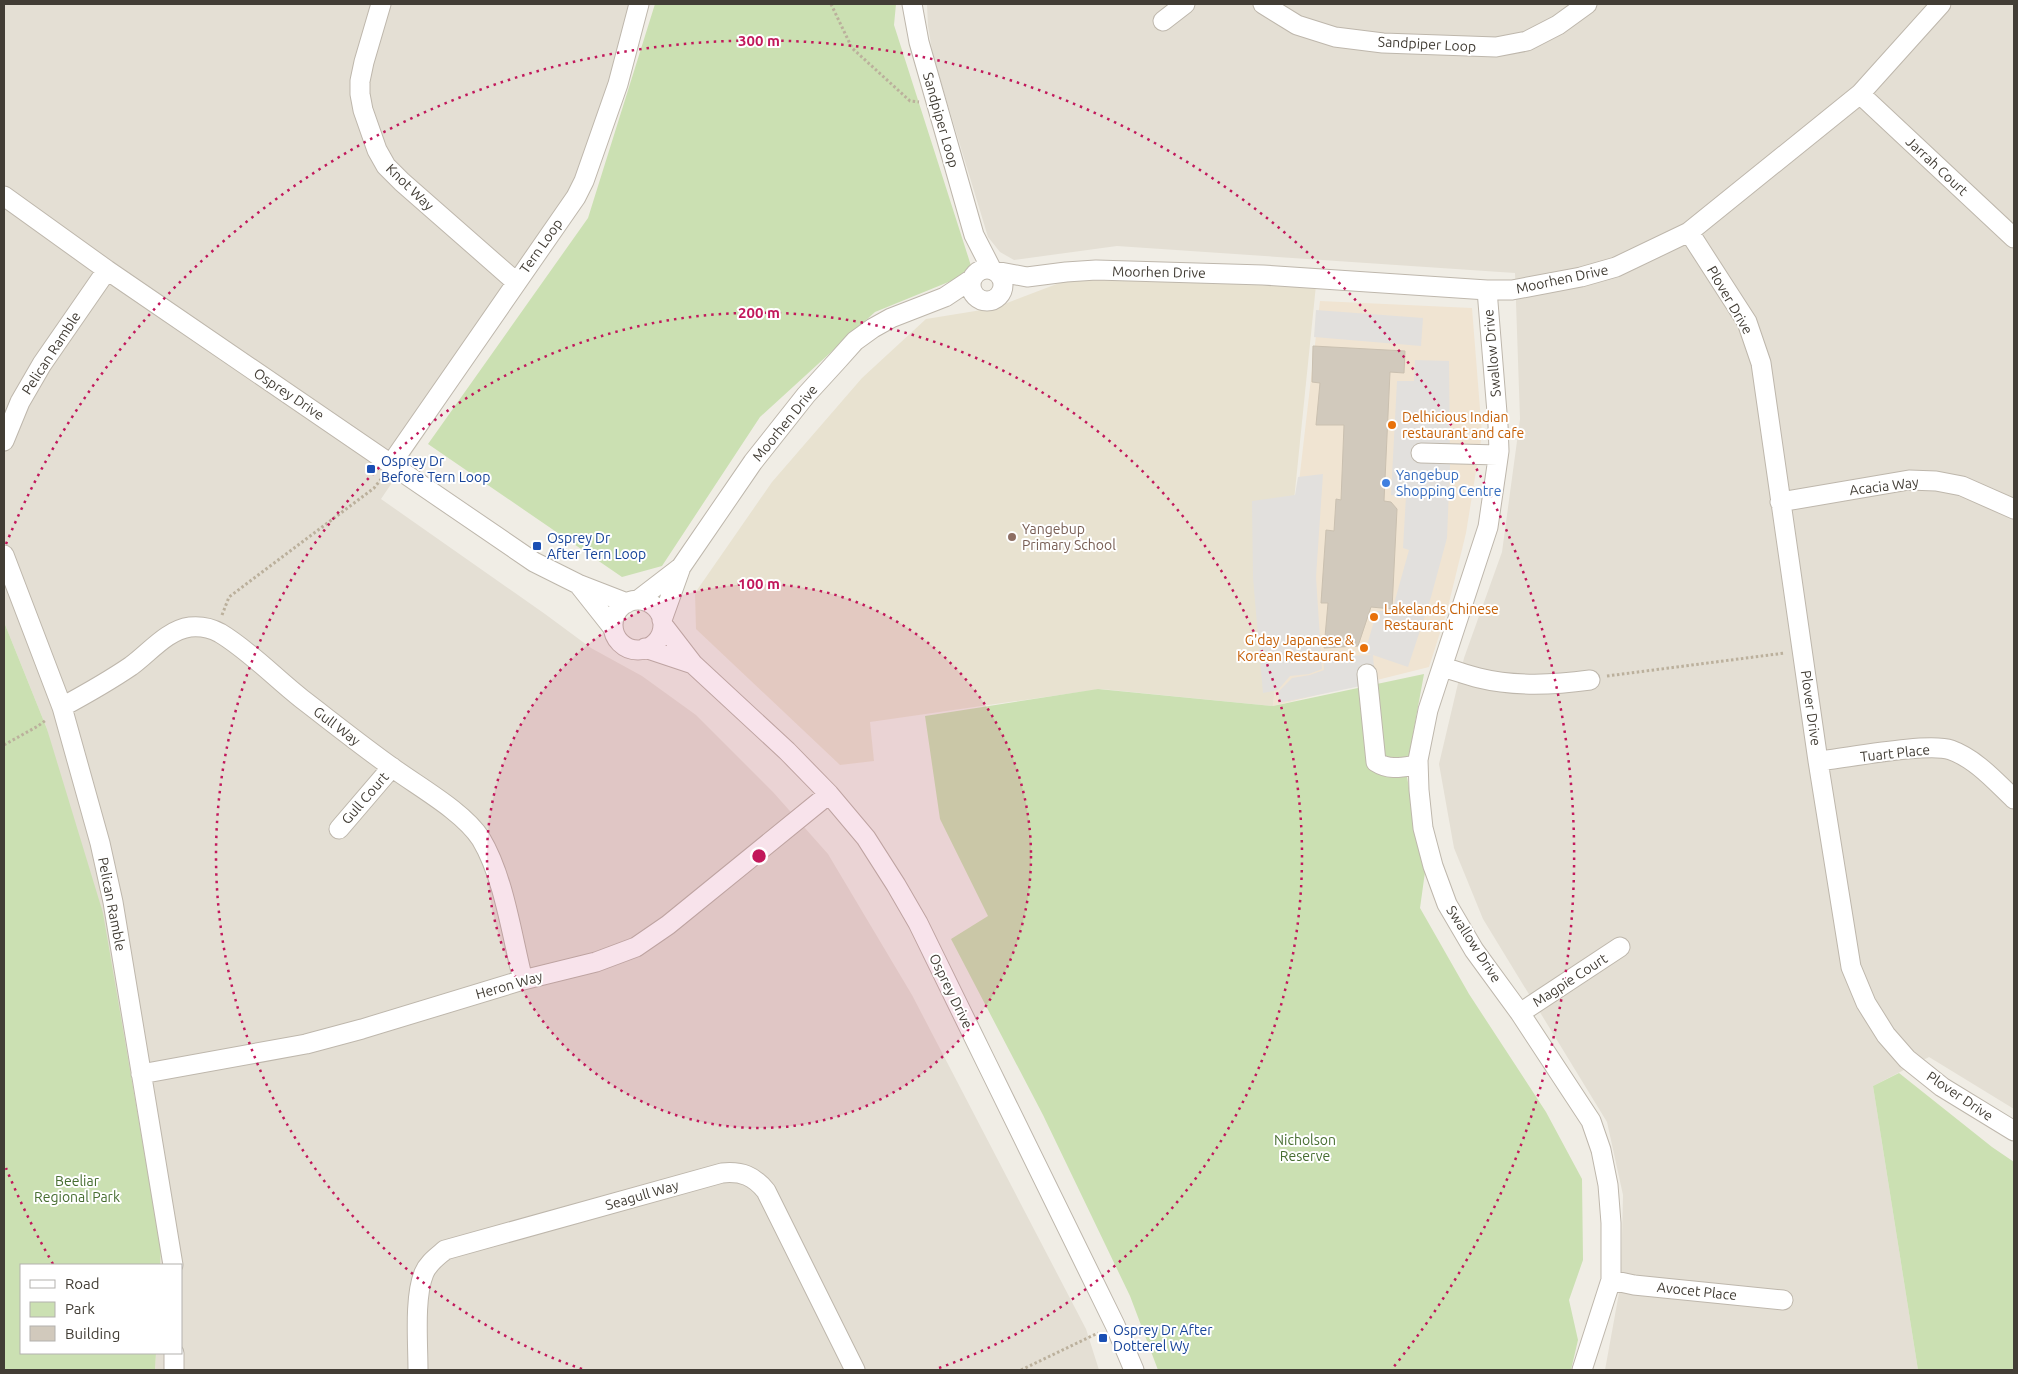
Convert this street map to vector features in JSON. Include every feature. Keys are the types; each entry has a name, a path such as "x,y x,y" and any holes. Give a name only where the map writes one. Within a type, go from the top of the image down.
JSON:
{"street":[{"name":"Knot Way","path":"381,4 360,81 363,110 378,150 386,166 402,182 516,282"},
{"name":"Tern Loop","path":"391,464 576,197 584,181 618,84 639,4"},
{"name":"Sandpiper Loop","path":"912,4 919,42 974,235 982,278 1002,280 1002,292"},
{"path":"1163,22 1185,4"},
{"name":"Sandpiper Loop","path":"1263,4 1298,25 1335,37 1383,43 1496,47 1527,41 1558,26 1587,4"},
{"name":"Moorhen Drive","path":"662,623 681,567 753,462 806,395 855,342 873,328 891,318 945,297 982,278 1027,277 1066,272 1132,271 1263,275 1487,290 1512,290 1589,275 1638,257 1689,232 1860,94 1941,4"},
{"name":"Jarrah Court","path":"1860,94 2014,238"},
{"name":"Osprey Drive","path":"4,196 107,270 534,562 578,584 632,601"},
{"name":"Plover Drive","path":"1689,232 1747,322 1761,363 1818,761 1851,967 1866,1003 1886,1035 1907,1059 1942,1087 2014,1131"},
{"name":"Pelican Ramble","path":"4,441 20,402 42,364 107,270"},
{"name":"Moorhen Drive","path":"982,278 986,301 998,297 1002,292 1027,277"},
{"name":"Swallow Drive","path":"1487,290 1498,425 1498,455 1488,527 1428,710 1418,765 1423,828 1433,866 1447,904 1474,950 1520,1013 1591,1121 1601,1150 1608,1185 1611,1224 1611,1280 1582,1370"},
{"path":"1421,452 1498,455"},
{"name":"Acacia Way","path":"1780,502 1909,480 1962,486 2014,509"},
{"name":"Pelican Ramble","path":"4,555 62,707 100,843 113,902 173,1264"},
{"name":"Moorhen Drive","path":"632,601 681,567"},
{"name":"Osprey Drive","path":"578,584 613,628"},
{"path":"632,601 646,602 654,606 662,623 658,640 645,648 631,649 624,646 619,641 613,628 616,613 632,601"},
{"name":"Osprey Drive","path":"662,623 693,664 787,751 829,794 866,838 918,923 1115,1325 1134,1370"},
{"name":"Gull Way","path":"62,707 94,690 132,665 172,634 190,627 209,628 218,632 242,648 288,688 463,819 480,838 490,856 501,889 523,980"},
{"name":"Osprey Drive","path":"645,648 693,664"},
{"path":"1442,667 1480,678 1533,684 1559,684 1590,680"},
{"path":"1367,674 1376,762 1383,767 1394,768 1418,765"},
{"name":"Tuart Place","path":"1818,761 1926,748 1950,750 1972,762 2014,799"},
{"name":"Gull Court","path":"339,829 392,767"},
{"name":"Heron Way","path":"142,1074 306,1044 523,980 596,962 636,946 668,925 829,794"},
{"name":"Magpie Court","path":"1520,1013 1620,947"},
{"name":"Seagull Way","path":"418,1370 420,1287 424,1272 433,1259 445,1250 722,1173 736,1172 747,1174 758,1181 766,1191 856,1370"},
{"name":"Avocet Place","path":"1611,1280 1634,1285 1783,1300"},
{"path":"174,1354 174,1370"}],"path":[{"path":"831,4 852,48 883,78 910,101 917,102 935,97"},
{"path":"218,632 229,596 374,488 391,464"},
{"path":"1590,680 1615,674 1802,650"},
{"path":"4,745 38,726 62,707"},
{"path":"1021,1370 1098,1333"}],"shaded area":[{"path":"4,4 648,4 578,207 381,499 591,648 642,676 696,715 773,792 828,854 912,995 1086,1329 1099,1370 155,1370 156,1354 182,1354 182,1264 160,1264 161,1250 47,729 4,622"},
{"path":"927,4 2014,4 2014,1109 1929,1057 1873,1086 1918,1370 1605,1370 1621,1282 1623,1195 1607,1122 1483,919 1454,848 1439,764 1464,658 1502,552 1520,419 1515,273 1117,246 1014,260 1000,252 988,237 933,56 928,26"},
{"name":"Yangebup Primary School","path":"1131,276 1316,285 1273,706 1101,689 870,722 874,761 840,765 696,629 695,593 772,482 862,378 926,319 994,308 1062,282"},
{"name":"Yangebup Shopping Centre","path":"1320,301 1472,308 1482,434 1466,533 1447,611 1429,667 1273,706"},
{"path":"1316,310 1423,318 1421,346 1314,337"},
{"path":"1415,360 1449,361 1450,465 1447,538 1431,597 1408,667 1373,655 1375,683 1279,703 1279,691 1292,678 1324,670 1323,657 1371,655 1365,652 1377,611 1392,611 1409,550 1403,548 1406,496 1391,495 1397,381 1414,381"},
{"path":"1323,474 1316,577 1322,669 1309,674 1290,676 1278,690 1263,693 1253,578 1252,501 1295,495 1298,477"}],"green space":[{"path":"655,4 896,4 894,25 973,272 875,312 760,417 662,566 622,577 428,444 588,218"},
{"name":"Beeliar Regional Park","path":"4,622 47,729 103,913 161,1250 160,1264 20,1264 20,1354 156,1354 155,1370 4,1370"},
{"name":"Nicholson Reserve","path":"1424,674 1406,772 1425,872 1420,908 1469,994 1546,1112 1582,1179 1583,1260 1569,1300 1578,1340 1571,1370 1158,1370 1130,1296 1043,1115 951,939 988,916 940,819 925,716 1098,689 1273,706"},
{"path":"1899,1073 1992,1147 2014,1162 2014,1370 1918,1370 1873,1086"}],"building":[{"path":"1313,346 1405,351 1404,373 1390,372 1384,501 1391,502 1397,509 1392,609 1371,607 1358,646 1324,648 1328,603 1321,603 1326,530 1334,531 1336,499 1341,500 1344,425 1316,425 1320,383 1312,382"}],"place":[{"name":"Delhicious Indian restaurant and cafe","path":"1392,425"},
{"name":"Osprey Dr Before Tern Loop","path":"371,469"},
{"name":"Yangebup Shopping Centre","path":"1386,483"},
{"name":"Yangebup Primary School","path":"1012,537"},
{"name":"Osprey Dr After Tern Loop","path":"537,546"},
{"name":"Lakelands Chinese Restaurant","path":"1374,617"},
{"name":"G'day Japanese & Korean Restaurant","path":"1364,648"},
{"name":"Osprey Dr After Dotterel Wy","path":"1103,1338"}]}
